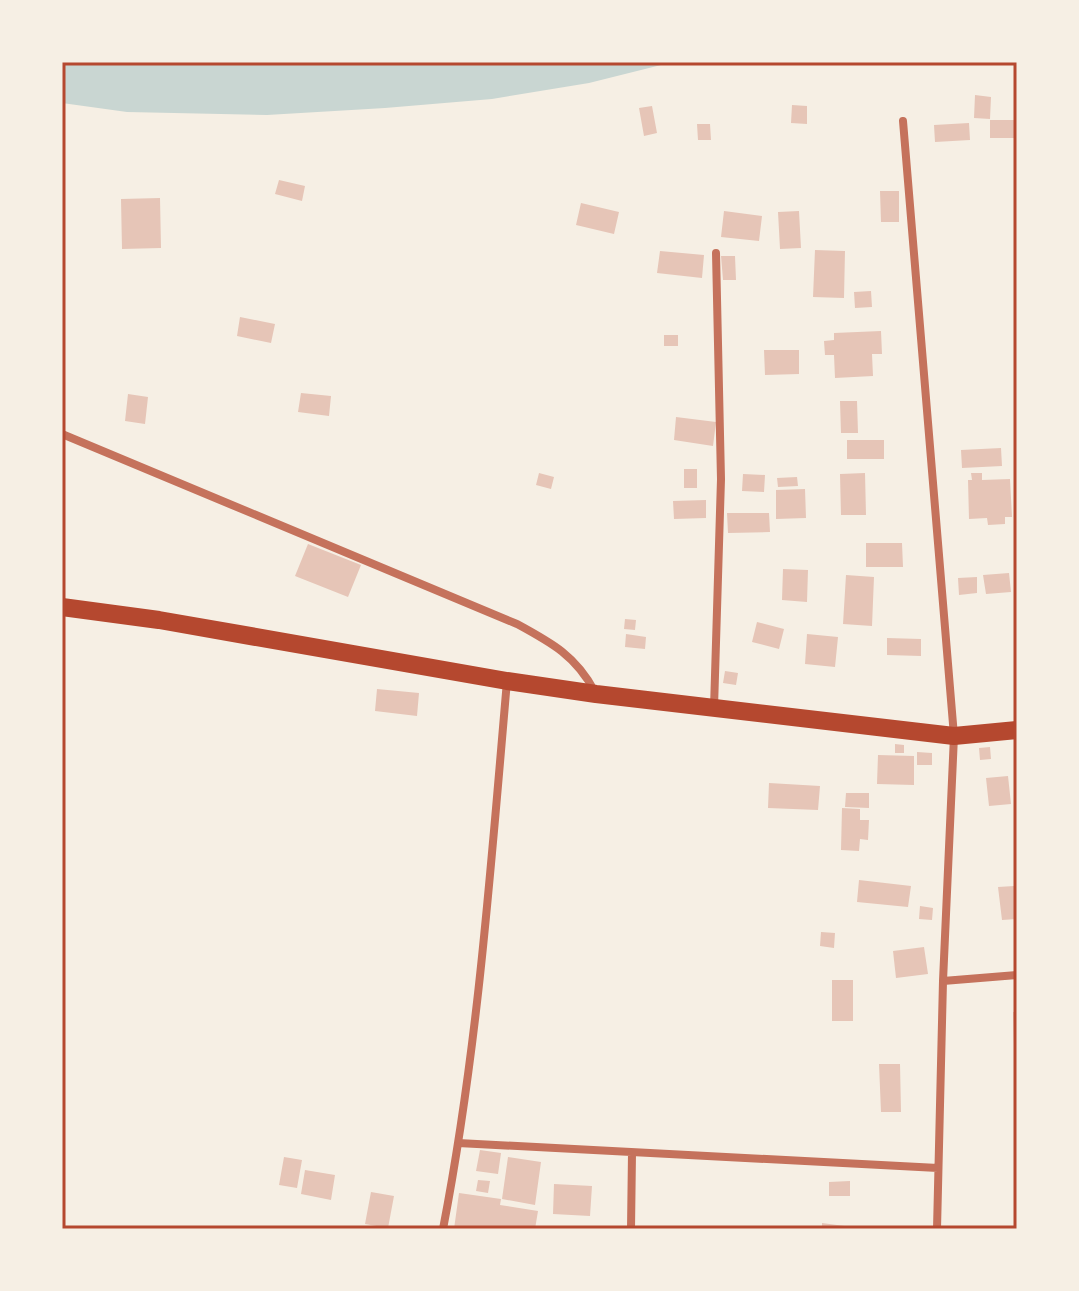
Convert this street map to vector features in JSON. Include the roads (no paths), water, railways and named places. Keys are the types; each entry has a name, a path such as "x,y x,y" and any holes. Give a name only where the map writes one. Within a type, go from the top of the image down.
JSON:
{"main road":[{"path":"62,607 159,620 596,694 954,736 1017,730"}],"street":[{"path":"903,121 954,736 943,981 937,1229"},
{"path":"714,708 721,479 716,253"},
{"path":"62,434 517,624 551,642 573,659 596,694"},
{"path":"443,1229 481,976 507,681"},
{"path":"943,981 1017,975"},
{"path":"458,1143 938,1168"},
{"path":"631,1229 632,1153"}]}
